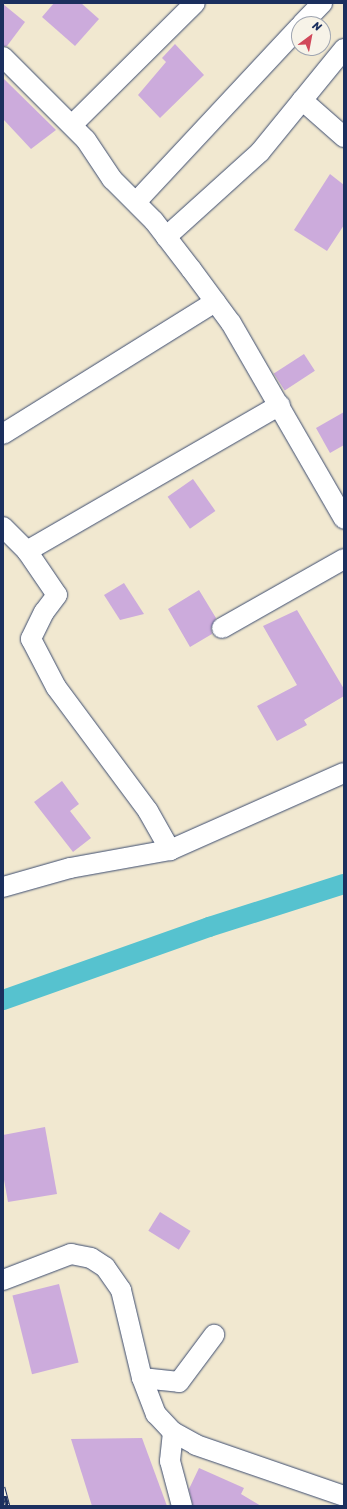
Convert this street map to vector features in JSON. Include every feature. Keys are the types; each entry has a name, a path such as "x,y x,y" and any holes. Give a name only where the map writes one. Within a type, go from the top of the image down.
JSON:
{"street":[{"path":"310,16 322,3"},
{"path":"72,125 184,6"},
{"path":"136,202 291,36"},
{"path":"166,237 236,176 344,49"},
{"path":"3,57 72,125 112,179 136,202 166,237 215,302 280,405 344,519"},
{"path":"302,100 344,137"},
{"path":"3,434 215,302"},
{"path":"27,551 280,405"},
{"path":"3,527 27,551 57,595 44,612 31,639 56,687 148,811 170,850"},
{"path":"222,628 344,559"},
{"path":"3,887 70,868 170,850 344,773"},
{"path":"3,1280 71,1254 91,1258 105,1267 121,1290 142,1378 156,1414 173,1432 196,1445 344,1496"},
{"path":"142,1378 179,1382 214,1335"},
{"path":"173,1432 170,1462 182,1506"}],"building":[{"path":"54,3 81,3 99,19 75,46 42,17"},
{"path":"3,4 25,22 7,46 3,46"},
{"path":"175,44 204,75 160,118 138,95 166,62 162,58"},
{"path":"3,78 56,130 31,149 3,119"},
{"path":"330,174 344,185 344,225 327,251 294,230"},
{"path":"304,354 315,371 285,390 274,374"},
{"path":"344,412 344,445 330,453 316,428"},
{"path":"193,479 215,511 190,529 168,497"},
{"path":"124,583 144,614 120,620 104,595"},
{"path":"199,590 216,618 211,628 212,634 190,647 168,609"},
{"path":"297,610 344,689 344,696 304,720 307,725 277,741 257,706 297,685 263,626"},
{"path":"62,781 79,804 70,811 91,838 73,852 34,802"},
{"path":"45,1127 57,1194 8,1202 3,1174 3,1135"},
{"path":"160,1212 191,1231 179,1250 148,1231"},
{"path":"59,1284 79,1363 32,1374 12,1296"},
{"path":"142,1438 167,1506 92,1506 71,1439"},
{"path":"199,1468 244,1488 241,1494 261,1506 193,1506 189,1489"}],"waterway":[{"path":"3,1000 209,927 344,884"}],"railway":[{"path":"3,1487 8,1506"}]}
